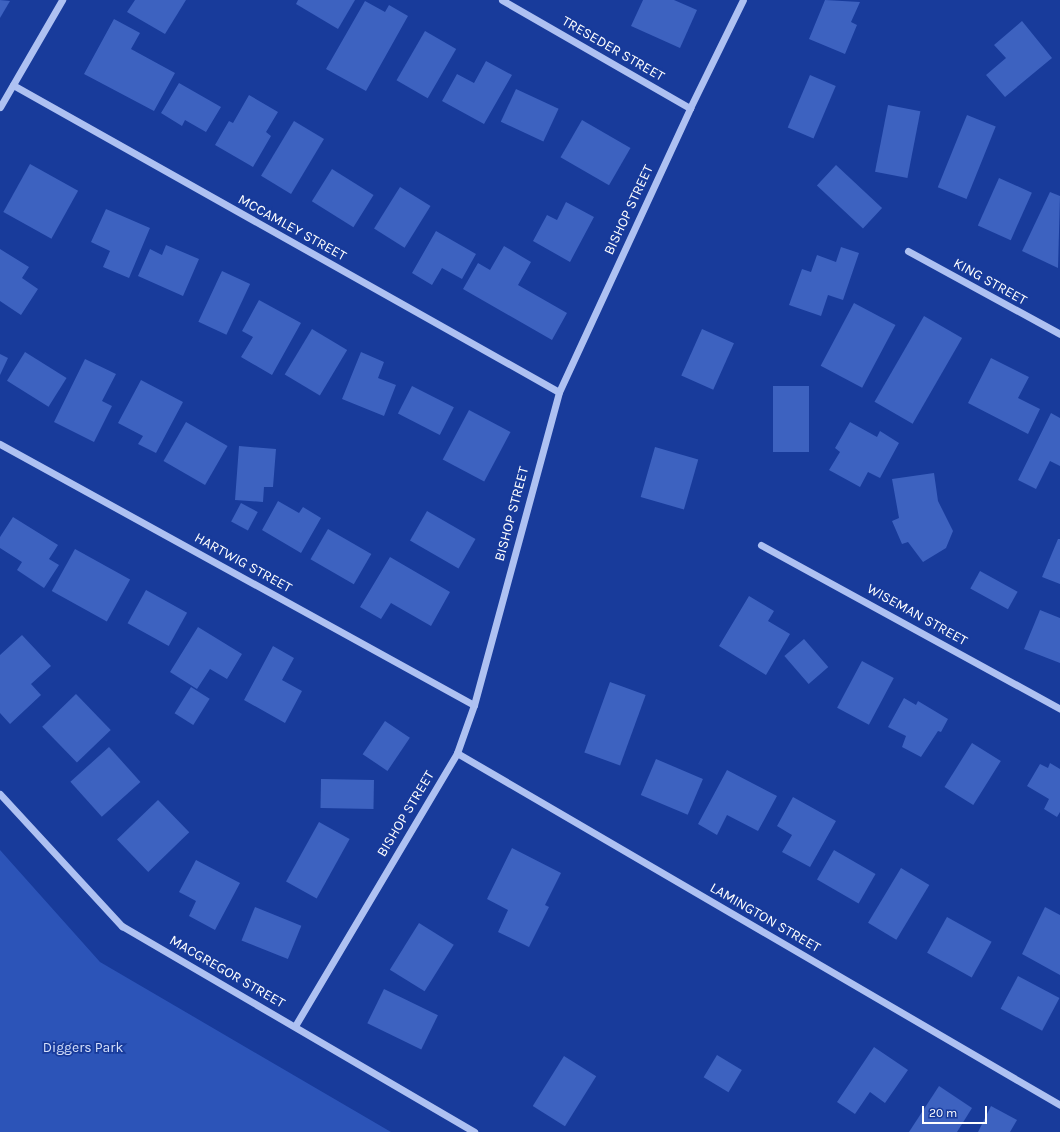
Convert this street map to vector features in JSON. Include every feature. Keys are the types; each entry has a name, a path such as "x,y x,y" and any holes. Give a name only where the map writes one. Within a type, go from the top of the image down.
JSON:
{"street":[{"path":"0,107 62,0"},
{"name":"TRESEDER STREET","path":"502,0 690,108"},
{"name":"BISHOP STREET","path":"295,1026 457,753 474,705 559,392 690,108 743,0"},
{"name":"MCCAMLEY STREET","path":"13,85 559,392"},
{"name":"KING STREET","path":"908,251 1060,334"},
{"name":"HARTWIG STREET","path":"0,444 474,705"},
{"name":"WISEMAN STREET","path":"761,545 1060,709"},
{"name":"LAMINGTON STREET","path":"457,753 1060,1105"},
{"name":"MACGREGOR STREET","path":"0,794 122,926 474,1132"}],"green space":[{"name":"Diggers Park","path":"0,850 100,962 391,1132 0,1132"}],"building":[{"path":"0,0 10,1 0,18"},
{"path":"135,0 186,0 165,34 127,12"},
{"path":"298,0 355,0 338,29 296,4"},
{"path":"643,0 674,0 697,10 680,48 631,26"},
{"path":"825,0 860,2 851,22 857,25 845,54 809,39"},
{"path":"365,1 385,12 389,5 408,16 366,91 326,69"},
{"path":"114,19 140,33 131,49 175,73 154,111 84,74"},
{"path":"1022,21 1052,58 1005,97 986,75 1006,58 994,45"},
{"path":"425,31 456,49 428,98 396,80"},
{"path":"486,61 512,75 484,124 442,101 457,74 474,83"},
{"path":"810,75 836,86 814,138 788,127"},
{"path":"179,83 221,107 206,132 185,120 182,126 161,113"},
{"path":"516,89 559,109 543,141 501,122"},
{"path":"249,95 278,112 266,132 271,136 253,167 215,145 229,121 233,123"},
{"path":"888,105 920,111 907,178 875,172"},
{"path":"967,115 996,127 967,199 938,187"},
{"path":"582,120 630,148 609,185 560,157"},
{"path":"294,121 324,139 291,194 261,176"},
{"path":"30,164 78,191 51,239 3,212"},
{"path":"836,165 882,208 863,228 817,185"},
{"path":"332,169 374,195 353,227 312,201"},
{"path":"999,178 1032,193 1011,240 978,226"},
{"path":"400,187 431,206 405,248 374,229"},
{"path":"1050,192 1060,196 1058,268 1022,251"},
{"path":"566,202 594,217 570,262 533,241 547,215 557,220"},
{"path":"106,209 150,228 129,278 103,267 110,251 91,242"},
{"path":"436,231 476,254 462,279 442,268 432,285 412,273"},
{"path":"166,245 199,259 183,296 138,276 150,249 162,255"},
{"path":"504,246 531,262 518,285 567,313 552,340 463,289 478,263 490,270"},
{"path":"841,247 859,253 843,300 828,295 821,316 789,305 802,269 811,272 817,255 836,262"},
{"path":"0,249 29,267 22,278 38,289 21,315 0,301"},
{"path":"222,271 250,284 226,335 198,322"},
{"path":"259,300 301,323 272,375 241,357 253,337 242,331"},
{"path":"854,303 895,325 862,388 821,366"},
{"path":"924,316 962,338 913,424 874,402"},
{"path":"312,329 347,350 320,396 285,374"},
{"path":"702,329 734,343 713,390 681,376"},
{"path":"25,352 67,378 49,407 7,381"},
{"path":"361,352 384,362 378,378 396,385 384,416 342,399"},
{"path":"0,354 8,358 0,375"},
{"path":"991,358 1029,377 1018,398 1040,409 1028,434 968,403"},
{"path":"85,359 116,374 102,401 112,406 94,442 54,422"},
{"path":"141,380 183,402 156,453 138,444 143,436 118,423"},
{"path":"412,386 454,407 440,435 398,414"},
{"path":"773,386 809,386 809,452 773,452"},
{"path":"469,410 510,432 484,482 443,459"},
{"path":"1051,413 1060,418 1060,466 1050,461 1036,489 1018,480"},
{"path":"186,422 228,446 205,485 164,461"},
{"path":"850,422 877,437 880,431 899,443 880,478 868,472 860,487 829,470 840,452 835,448"},
{"path":"239,446 276,449 273,487 264,487 263,502 235,500"},
{"path":"655,447 698,459 684,509 641,497"},
{"path":"934,473 938,501 953,531 946,548 923,562 908,542 902,544 892,521 899,518 892,479"},
{"path":"278,501 299,513 303,507 321,518 301,553 262,530"},
{"path":"241,503 258,512 248,530 231,522"},
{"path":"427,511 475,539 458,568 410,540"},
{"path":"13,517 58,545 49,559 59,565 44,588 17,570 22,562 0,548 0,537"},
{"path":"328,529 371,554 354,584 310,559"},
{"path":"1058,539 1060,539 1060,584 1042,577"},
{"path":"75,549 130,580 107,622 52,591"},
{"path":"390,557 450,592 431,626 391,603 381,619 360,607"},
{"path":"980,571 1018,592 1008,609 970,588"},
{"path":"146,590 187,613 169,646 128,623"},
{"path":"749,596 774,611 768,621 790,634 766,675 719,646"},
{"path":"1040,610 1060,618 1060,663 1024,649"},
{"path":"198,627 242,654 227,679 210,669 197,689 170,672"},
{"path":"22,635 51,666 31,684 41,695 10,724 0,713 0,655"},
{"path":"804,639 828,667 809,684 784,656"},
{"path":"273,646 294,658 282,680 302,691 285,723 244,700"},
{"path":"862,661 894,678 869,725 837,708"},
{"path":"610,682 646,695 620,765 584,752"},
{"path":"191,687 210,699 193,725 175,713"},
{"path":"76,694 111,730 77,763 42,727"},
{"path":"904,698 916,705 918,701 948,719 941,732 938,731 921,757 902,747 906,736 888,727"},
{"path":"385,721 410,738 388,771 363,754"},
{"path":"972,743 1001,761 973,805 944,787"},
{"path":"109,747 140,782 102,817 70,782"},
{"path":"656,759 703,779 688,815 641,795"},
{"path":"1050,763 1060,769 1060,812 1057,817 1044,809 1049,799 1027,786 1040,764 1048,768"},
{"path":"727,770 777,796 758,831 727,815 717,835 698,824"},
{"path":"321,779 374,780 373,809 320,808"},
{"path":"793,797 836,821 810,867 782,852 792,835 777,826"},
{"path":"158,800 189,832 148,872 117,840"},
{"path":"319,822 350,839 317,898 286,881"},
{"path":"512,848 561,873 545,905 549,907 529,947 498,932 508,910 487,899"},
{"path":"834,850 876,874 859,903 817,879"},
{"path":"196,860 240,883 215,930 189,916 196,901 179,892"},
{"path":"901,868 929,885 896,940 868,923"},
{"path":"255,907 301,926 288,959 242,940"},
{"path":"1045,907 1060,915 1060,975 1022,954"},
{"path":"947,917 992,942 972,978 927,953"},
{"path":"419,923 454,945 425,991 390,970"},
{"path":"1018,976 1059,998 1042,1031 1001,1009"},
{"path":"384,989 438,1015 421,1049 367,1023"},
{"path":"874,1047 908,1070 885,1103 870,1092 855,1114 837,1102"},
{"path":"717,1055 742,1070 728,1092 704,1077"},
{"path":"564,1056 596,1076 565,1126 533,1106"},
{"path":"939,1086 972,1108 957,1132 909,1132"},
{"path":"991,1106 1017,1120 1010,1132 978,1132"}]}
